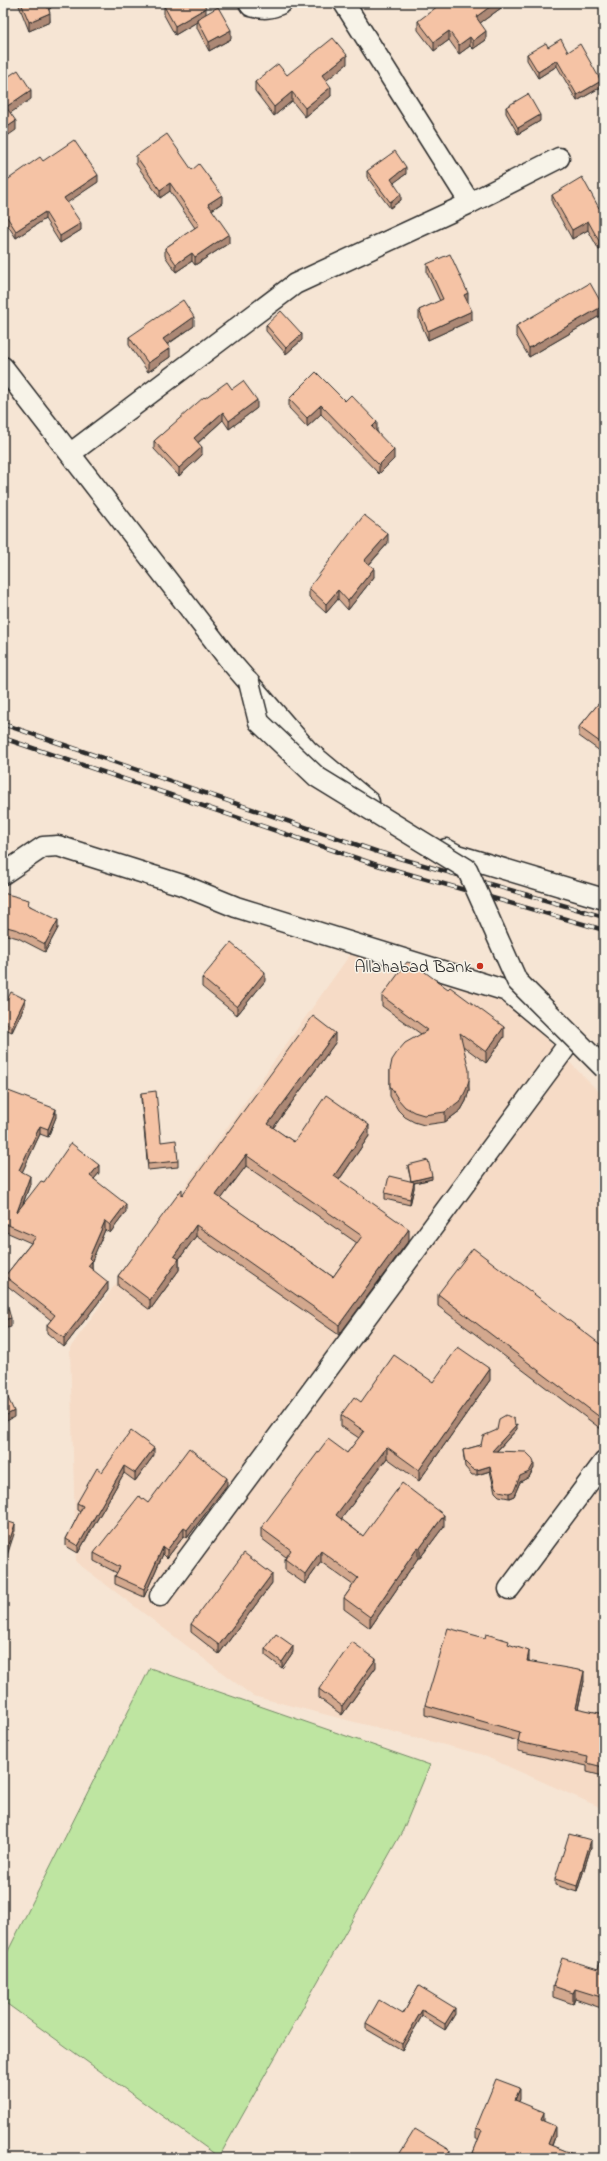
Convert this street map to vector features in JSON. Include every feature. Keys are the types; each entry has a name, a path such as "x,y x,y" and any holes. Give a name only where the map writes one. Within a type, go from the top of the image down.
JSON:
{"street":[{"path":"249,3 251,6 262,9 274,7 282,3"},
{"path":"344,3 470,203"},
{"path":"71,453 295,284 470,203 559,158"},
{"path":"3,367 249,682 308,751 379,810 457,855 604,899"},
{"path":"249,682 259,722 317,777 466,869 518,981 604,1068"},
{"path":"3,874 43,847 58,846 182,885 236,907 507,991 569,1043 604,1079"},
{"path":"160,1596 569,1043"},
{"path":"509,1589 604,1462"}],"shaded area":[{"path":"364,935 485,977 604,1097 604,1809 480,1754 253,1696 76,1562 70,1348"}],"green space":[{"path":"150,1668 430,1765 403,1830 219,2157 3,2001 3,1961"}],"building":[{"path":"21,3 46,3 50,13 29,22"},
{"path":"169,3 203,3 206,8 175,26 164,6"},
{"path":"442,3 495,3 476,17 486,31 473,41 470,37 459,45 449,31 434,42 418,21"},
{"path":"218,7 231,30 209,42 197,19"},
{"path":"333,38 347,55 322,75 331,87 305,108 292,92 274,107 255,82 278,64 287,75"},
{"path":"561,39 568,52 580,44 601,81 577,95 557,60 538,72 527,54 546,43 548,47"},
{"path":"18,70 31,90 6,107 16,121 3,130 3,80"},
{"path":"528,94 540,115 518,128 506,107"},
{"path":"167,134 192,170 199,164 222,195 208,204 229,234 195,257 192,253 176,264 165,248 199,225 170,183 160,190 136,156"},
{"path":"74,140 98,175 64,198 81,223 60,236 45,212 16,231 3,211 3,183 40,157 43,161"},
{"path":"395,151 406,167 391,179 401,194 390,202 367,171"},
{"path":"582,177 599,208 604,205 604,239 599,241 588,221 572,230 552,195"},
{"path":"450,254 468,293 464,295 472,311 428,331 419,310 443,299 427,264"},
{"path":"590,283 603,306 529,348 516,326"},
{"path":"183,300 194,317 163,339 170,348 148,363 129,337"},
{"path":"281,311 302,334 286,348 266,325"},
{"path":"316,372 345,401 351,395 377,422 372,427 394,450 379,465 321,405 307,418 289,399"},
{"path":"243,381 257,400 229,421 223,412 194,438 202,447 179,468 154,441 204,397 205,398 227,382 232,389"},
{"path":"364,515 388,534 364,561 374,568 348,601 338,590 326,604 309,588"},
{"path":"604,697 604,745 579,727"},
{"path":"3,893 29,900 28,905 58,920 45,944 18,930 3,926"},
{"path":"231,943 265,972 237,1007 202,978"},
{"path":"407,962 414,964 448,989 450,987 504,1027 486,1052 460,1033 469,1070 469,1080 461,1100 445,1112 424,1115 414,1112 405,1107 390,1086 390,1070 392,1060 398,1051 405,1043 428,1030 382,996"},
{"path":"11,992 25,999 12,1026 3,1022 3,1008"},
{"path":"313,1016 335,1033 268,1124 294,1142 326,1095 369,1125 334,1176 409,1229 339,1325 196,1225 174,1256 179,1259 150,1300 118,1276 182,1189 182,1195","holes":["246,1155 362,1236 333,1277 216,1195"]},
{"path":"3,1089 56,1109 48,1129 40,1126 19,1170 30,1176 17,1212 41,1181 44,1182 71,1143 99,1165 90,1176 126,1204 110,1225 105,1221 89,1258 92,1261 88,1266 108,1282 64,1338 47,1325 55,1315 5,1276 36,1237 6,1224 3,1230"},
{"path":"156,1091 161,1142 176,1140 178,1161 148,1164 141,1093"},
{"path":"428,1160 432,1176 411,1181 408,1165"},
{"path":"389,1176 414,1182 410,1199 385,1193"},
{"path":"473,1248 604,1347 604,1414 601,1418 438,1294"},
{"path":"3,1292 11,1318 3,1320"},
{"path":"458,1347 490,1369 419,1470 387,1447 336,1515 363,1536 402,1483 444,1515 420,1548 418,1547 370,1617 344,1598 358,1578 321,1551 305,1574 285,1559 291,1550 261,1528 328,1439 347,1453 364,1431 341,1415 354,1397 361,1402 394,1355 433,1382"},
{"path":"3,1387 14,1411 3,1417"},
{"path":"506,1415 514,1419 515,1425 517,1424 492,1451 526,1452 532,1458 534,1463 529,1472 520,1476 514,1491 509,1493 499,1491 495,1487 490,1466 477,1470 472,1469 465,1462 463,1450 481,1445 483,1436 497,1430 499,1419"},
{"path":"131,1431 154,1448 135,1473 124,1466 78,1546 66,1539 83,1506 77,1503 97,1468 102,1472"},
{"path":"189,1448 227,1478 187,1530 184,1528 167,1550 163,1547 144,1589 115,1576 120,1567 94,1553 139,1496 148,1503"},
{"path":"3,1520 15,1524 3,1560"},
{"path":"244,1553 272,1574 219,1645 191,1624"},
{"path":"448,1628 485,1638 486,1634 509,1641 508,1644 529,1651 527,1661 584,1671 576,1708 604,1714 603,1767 587,1763 588,1757 518,1742 520,1732 425,1705"},
{"path":"276,1634 293,1646 282,1662 265,1649"},
{"path":"352,1642 376,1659 342,1706 319,1689"},
{"path":"569,1834 591,1840 577,1886 555,1879"},
{"path":"604,1950 604,1998 575,1989 573,1993 553,1986 562,1958 598,1969"},
{"path":"419,1986 455,2008 445,2024 422,2010 402,2044 366,2023 379,2000 403,2014"},
{"path":"496,2079 520,2088 515,2100 544,2112 541,2120 555,2126 548,2144 582,2158 485,2158 473,2153 482,2130 476,2128"},
{"path":"415,2129 450,2150 445,2158 397,2158"}],"railway":[{"path":"3,724 378,852 604,917"},
{"path":"3,738 374,864 604,930"}],"place":[{"name":"Allahabad Bank","path":"480,966"}]}
